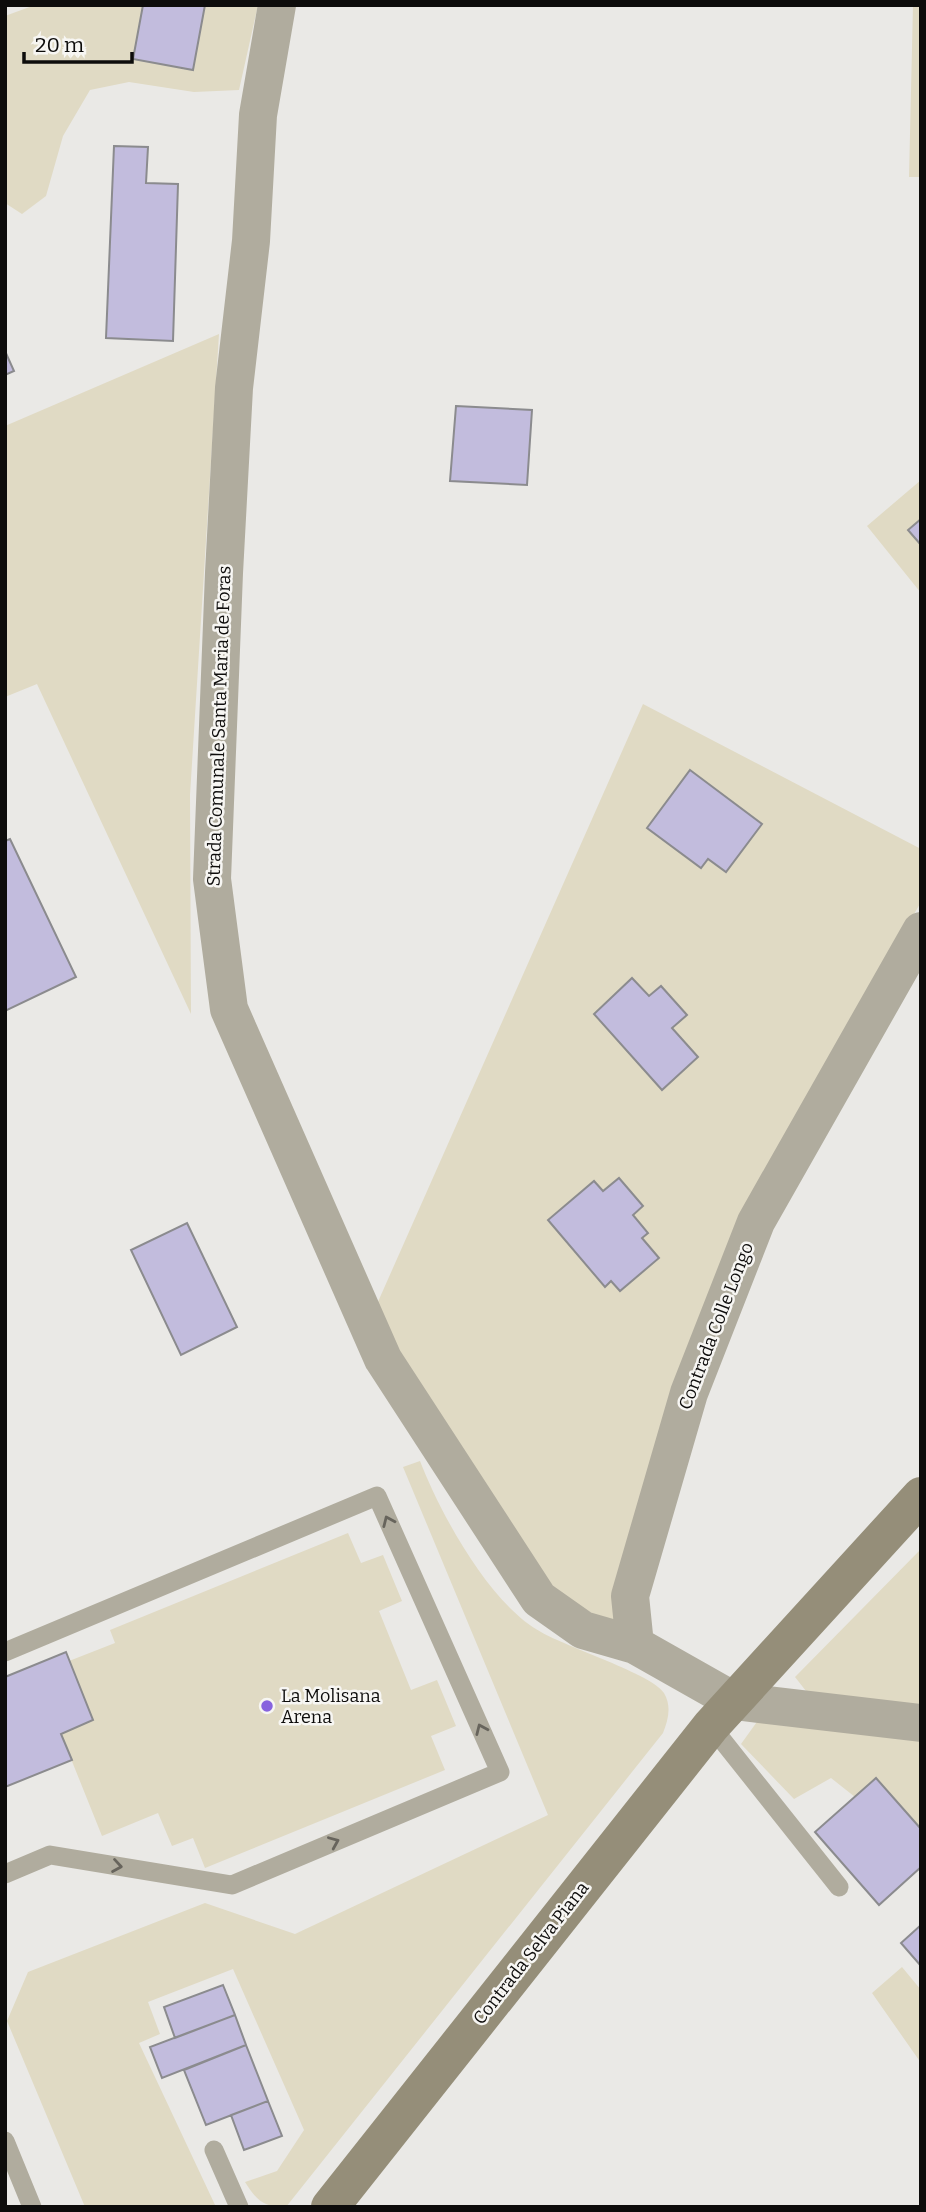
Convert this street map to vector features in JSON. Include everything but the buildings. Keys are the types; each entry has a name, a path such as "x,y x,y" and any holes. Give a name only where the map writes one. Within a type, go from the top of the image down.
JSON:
{"street":[{"name":"Strada Comunale Santa Maria de Foras","path":"277,5 258,115 251,241 234,388 224,573 212,879 229,1009 383,1359 397,1381 539,1599 583,1630 635,1645"},
{"name":"Contrada Colle Longo","path":"635,1645 630,1596 689,1393 756,1222 921,931"},
{"name":"Contrada Selva Piana","path":"330,2207 722,1713 921,1496"},
{"path":"635,1645 722,1713 921,1723"}],"lane":[{"path":"5,1652 377,1496 500,1772 232,1885 50,1855 5,1874"},
{"path":"722,1713 839,1887"},
{"path":"5,2141 27,2205"},
{"path":"214,2150 239,2207"}],"shaded area":[{"path":"35,5 258,5 239,90 194,92 129,82 90,90 63,136 46,196 22,214 5,203 5,16"},
{"path":"913,5 921,5 921,177 909,177"},
{"path":"219,334 190,795 191,1014 37,684 5,697 5,426"},
{"path":"921,480 921,593 867,526"},
{"path":"643,704 921,849 921,902 744,1210 621,1629 542,1586 389,1341 377,1304"},
{"path":"420,1461 454,1531 503,1601 541,1632 626,1669 656,1686 664,1693 669,1708 663,1733 286,2207 261,2202 245,2182 277,2171 304,2130 233,1969 148,2002 160,2034 139,2043 216,2207 85,2207 7,2021 28,1972 205,1903 295,1934 548,1815 403,1467"},
{"name":"La Molisana Arena","path":"348,1533 361,1563 383,1555 402,1601 379,1611 411,1690 437,1680 456,1726 431,1736 445,1770 205,1868 193,1838 172,1846 158,1813 102,1836 61,1734 93,1720 69,1661 115,1643 110,1630"},
{"path":"921,1549 921,1708 806,1691 795,1677"},
{"path":"759,1719 921,1741 921,1829 855,1797 831,1778 794,1799 741,1744"},
{"path":"902,1967 921,1990 921,2063 872,1993"}],"place":[{"name":"La Molisana Arena","path":"267,1706"}]}
